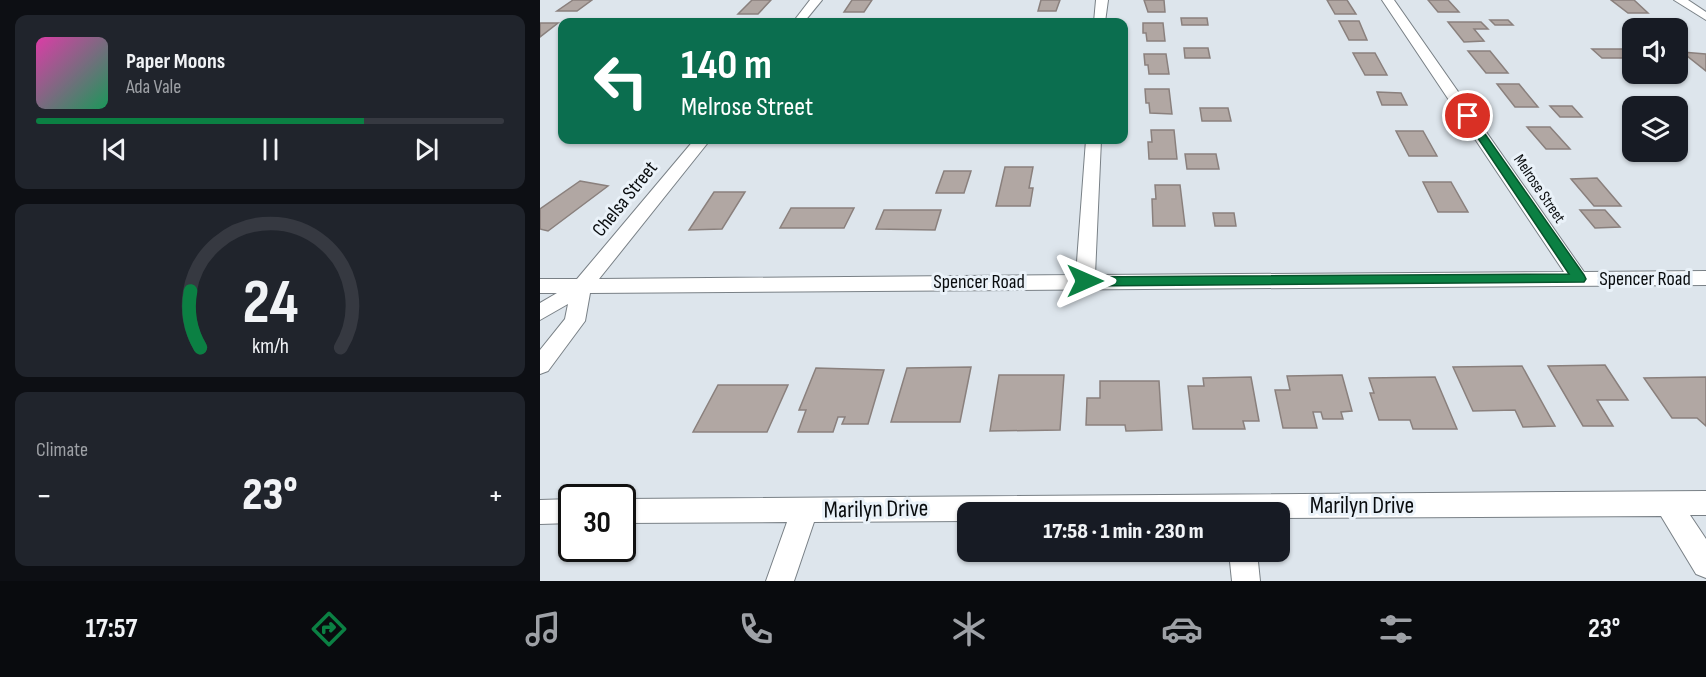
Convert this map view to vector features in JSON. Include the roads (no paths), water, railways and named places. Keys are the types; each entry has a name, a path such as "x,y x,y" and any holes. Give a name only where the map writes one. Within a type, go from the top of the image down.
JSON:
{"street":[{"path":"801,18 816,0"},
{"path":"1100,18 1101,0"},
{"name":"Melrose Street","path":"1388,0 1579,279"},
{"path":"1680,0 1706,17"},
{"name":"Chelsa Street","path":"582,286 699,144"},
{"path":"1085,281 1093,144"},
{"name":"Spencer Road","path":"540,286 1706,278"},
{"path":"540,313 582,286"},
{"path":"540,365 575,321 582,286"},
{"name":"Marilyn Drive","path":"1290,508 1706,503"},
{"path":"1668,504 1706,564"},
{"path":"780,581 805,510"},
{"name":"Marilyn Drive","path":"636,511 957,510"},
{"path":"540,512 558,511"},
{"path":"1244,562 1246,581"}]}
